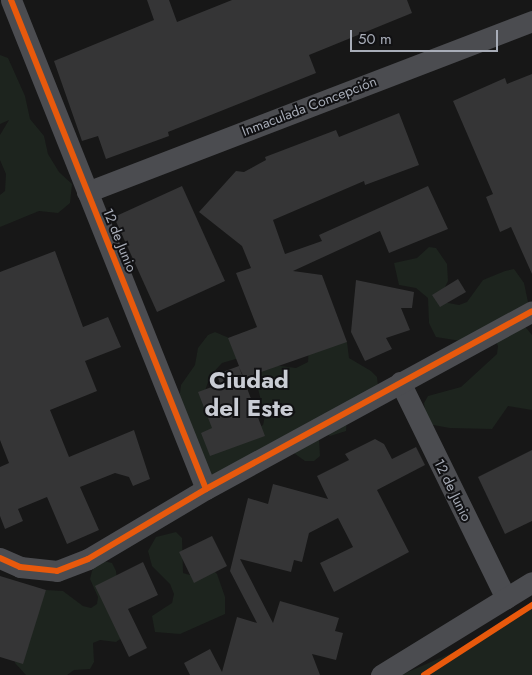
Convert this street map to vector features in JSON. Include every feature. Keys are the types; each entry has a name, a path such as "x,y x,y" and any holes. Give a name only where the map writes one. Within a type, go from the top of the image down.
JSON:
{"street":[{"name":"12 de Junio","path":"11,0 206,489"},
{"name":"Inmaculada Concepción","path":"87,192 532,21"},
{"path":"0,558 20,567 56,571 88,559 206,489 532,311"},
{"name":"12 de Junio","path":"400,382 506,598"},
{"path":"381,675 532,582"}],"shaded area":[{"path":"0,55 8,58 25,96 30,119 44,136 48,154 59,172 72,184 70,203 58,213 39,211 0,227 0,195 5,191 6,174 0,160 0,135 9,120 0,124"},
{"path":"429,247 436,248 447,264 448,281 444,289 443,302 459,305 467,302 483,280 505,271 514,269 524,283 529,307 522,323 532,335 532,410 508,406 492,429 450,428 433,425 426,420 424,403 428,396 461,387 497,354 498,346 495,339 461,341 436,337 429,323 428,298 416,288 399,285 394,263 417,258"},
{"path":"215,332 236,341 239,358 222,363 210,376 205,391 256,429 263,425 265,416 257,385 258,369 272,365 296,368 308,362 309,345 339,337 347,342 349,358 371,371 377,377 378,386 348,405 346,431 330,436 323,432 319,439 320,456 314,461 305,461 291,451 210,476 179,401 181,385 195,365 198,348 208,335"},
{"path":"176,532 182,538 183,573 190,575 211,568 217,574 225,597 225,614 180,634 155,632 152,616 172,603 174,594 170,584 152,566 148,551 156,537"},
{"path":"104,561 112,563 116,571 123,637 116,642 100,640 93,643 94,662 90,669 74,670 67,675 26,675 15,663 16,654 46,590 63,591 83,606 91,608 97,604 98,597 90,579 92,571 96,564"},
{"path":"532,602 532,675 401,675 461,649"}],"building":[{"path":"147,0 169,0 177,22 232,0 407,0 412,13 309,55 316,73 168,132 169,136 106,159 98,136 82,141 54,61 154,20"},
{"path":"532,74 532,274 511,227 500,232 486,197 493,194 453,101 505,78 507,84"},
{"path":"399,113 419,165 365,185 364,181 273,220 285,254 322,241 319,235 428,186 448,229 389,253 380,231 293,271 322,275 347,342 244,378 239,367 265,436 210,456 201,433 212,428 198,392 220,384 217,374 239,366 228,338 257,327 236,273 251,268 242,246 199,212 236,171 244,172 266,160 265,157 336,130 339,137"},
{"path":"182,186 225,281 157,312 114,217"},
{"path":"55,251 83,327 108,317 121,347 85,361 97,391 50,410 69,457 134,430 150,479 133,486 129,477 115,473 80,487 99,530 67,544 47,497 18,509 23,521 5,529 0,516 0,467 9,463 0,440 0,272"},
{"path":"458,279 466,292 440,307 432,295"},
{"path":"356,280 414,292 412,308 401,308 410,330 386,338 392,349 365,361 351,332"},
{"path":"375,439 384,444 392,459 416,447 425,465 377,490 409,552 334,592 320,563 353,547 338,518 309,533 302,562 294,560 291,572 240,559 273,623 280,601 339,618 335,631 343,633 336,660 312,654 320,675 190,675 184,663 210,649 222,672 237,617 257,623 230,571 248,498 268,504 273,484 328,499 317,476 349,460 345,454"},
{"path":"532,450 532,521 505,534 478,477"},
{"path":"212,536 227,566 194,583 179,552"},
{"path":"143,562 158,595 128,609 147,648 129,657 95,586"},
{"path":"0,576 46,590 23,664 0,657"}],"cycle path":[{"path":"11,0 206,489"},
{"path":"0,558 20,567 57,571 88,559 206,489 532,311"},
{"path":"424,675 532,605"}],"district":[{"name":"Ciudad del Este","path":"249,394"}]}
